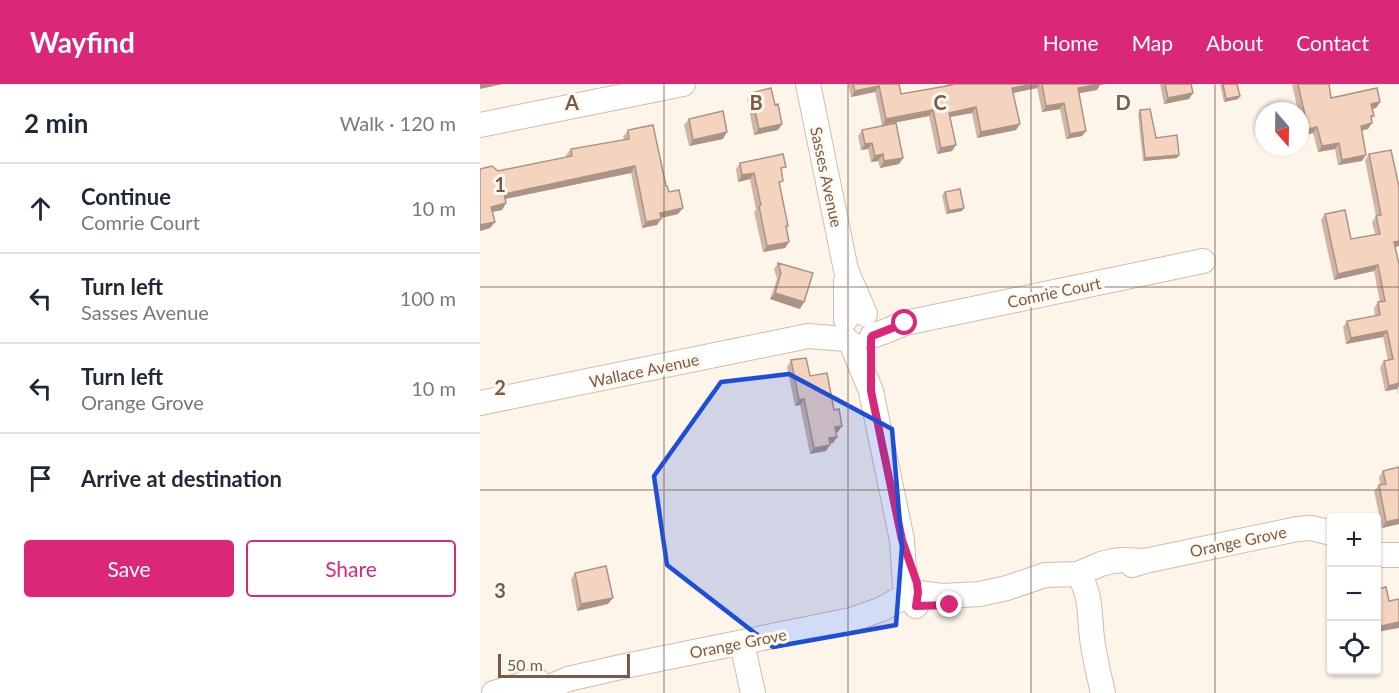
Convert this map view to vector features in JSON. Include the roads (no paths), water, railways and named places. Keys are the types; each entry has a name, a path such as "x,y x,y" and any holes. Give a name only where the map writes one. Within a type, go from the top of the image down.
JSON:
{"street":[{"path":"480,125 683,84"},
{"name":"Sasses Avenue","path":"808,84 902,540 917,583 914,598"},
{"name":"Comrie Court","path":"858,329 905,323 1203,261"},
{"name":"Wallace Avenue","path":"480,404 808,336 858,329"},
{"name":"Orange Grove","path":"524,693 568,679 625,666 851,620 885,619 914,598 950,605 1045,575 1080,581 1101,564 1113,561 1145,561 1297,529 1311,528 1327,532"},
{"path":"1381,555 1399,555"},
{"path":"1080,581 1077,597 1092,639 1103,693"},
{"path":"742,643 753,693"},
{"name":"Orange Grove","path":"494,693 523,685 564,669 625,666"}]}
